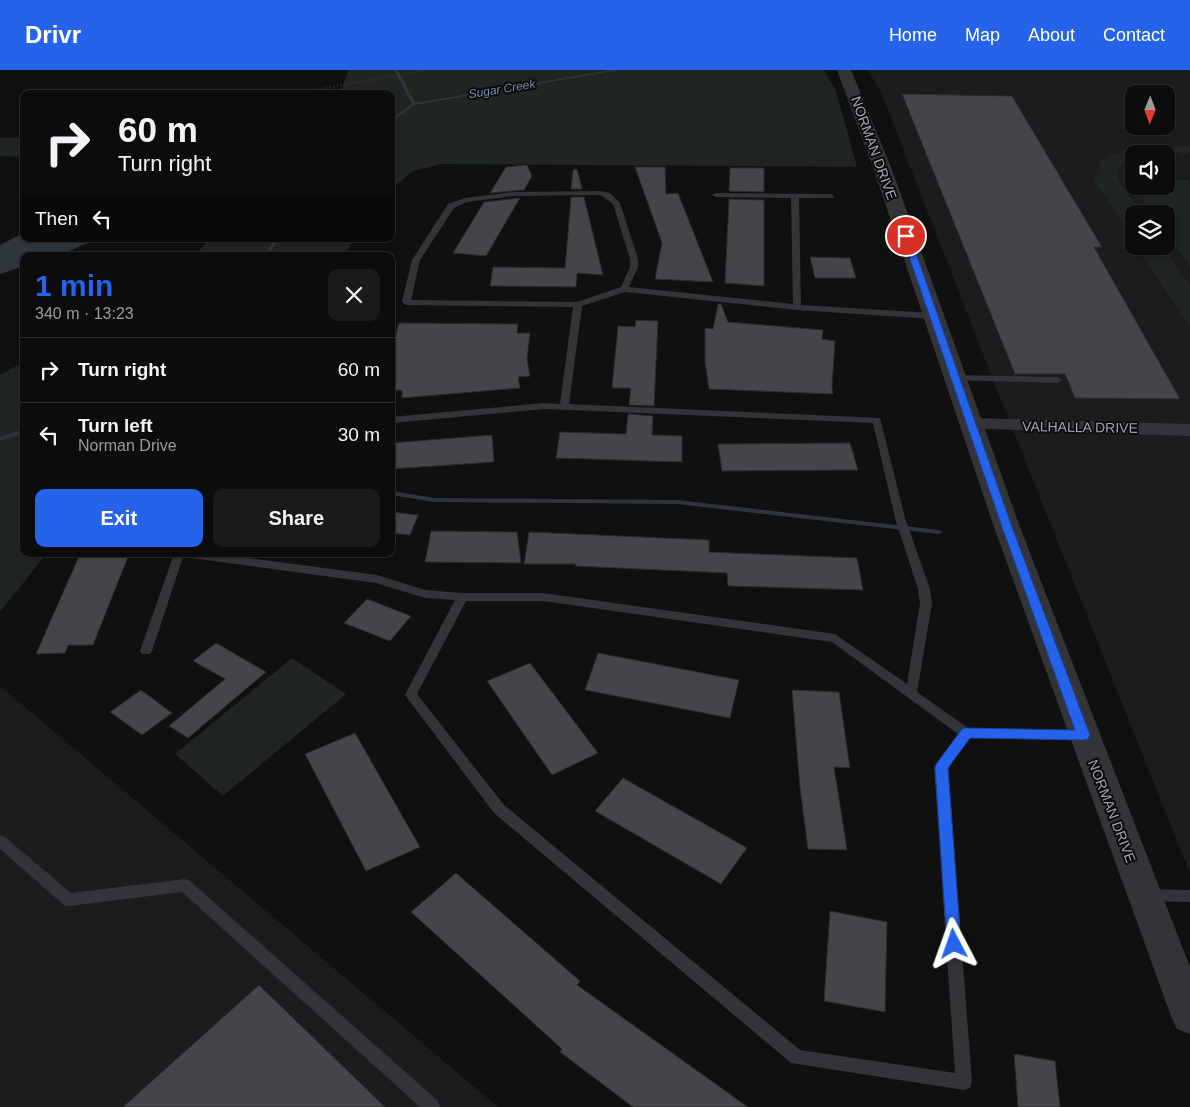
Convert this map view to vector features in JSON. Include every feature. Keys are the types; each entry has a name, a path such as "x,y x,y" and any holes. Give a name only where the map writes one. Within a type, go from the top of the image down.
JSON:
{"street":[{"name":"NORMAN DRIVE","path":"844,70 883,170 954,378 1083,735 1190,1016"},
{"name":"VALHALLA DRIVE","path":"971,424 1190,430"}],"lane":[{"path":"624,289 634,267 634,260 616,203 612,198 600,193 513,194 465,200 448,209 416,260 406,302 578,304 624,289 797,307 933,316"},
{"path":"716,194 830,196"},
{"path":"795,196 797,307"},
{"path":"564,407 578,304"},
{"path":"954,378 1057,380"},
{"path":"395,420 545,406 877,420 900,518 924,589 926,603 911,694"},
{"path":"146,651 179,557"},
{"path":"213,557 377,579 425,594 462,597 543,597 835,638 966,733 1083,735"},
{"path":"462,597 411,695 499,809 798,1057 964,1082 942,767 966,733"},
{"path":"0,841 69,900 185,885 432,1107"},
{"path":"1144,895 1190,896"}],"path":[{"path":"314,90 426,70"}],"shaded area":[{"path":"348,70 824,70 836,91 857,167 441,164 413,171 395,186 395,90 338,90 342,88"},
{"path":"867,70 1190,70 1190,874 1001,400 879,87"},
{"path":"20,137 20,157 0,156 0,138"},
{"path":"1175,147 1190,147 1190,154 1175,152"},
{"path":"1125,151 1125,163 1119,168 1118,178 1125,189 1125,195 1129,195 1135,205 1125,205 1125,227 1094,180 1100,161"},
{"path":"1175,180 1190,180 1190,267 1175,246 1175,205 1147,205 1140,195 1175,195"},
{"path":"20,235 20,242 90,242 66,252 20,252 20,267 0,274 0,245"},
{"path":"207,242 352,242 346,252 198,252"},
{"path":"1143,255 1169,255 1190,286 1190,324 1183,318"},
{"path":"20,364 20,557 44,557 0,612 0,375"},
{"path":"292,658 346,694 223,796 175,754"},
{"path":"0,686 498,1107 0,1107"}],"building":[{"path":"902,94 1012,96 1102,247 1094,247 1180,399 1075,398 1065,374 1015,374"},
{"path":"527,165 532,176 524,190 490,193 506,167"},
{"path":"635,167 665,167 666,194 678,193 713,282 655,279 662,243"},
{"path":"730,168 764,168 764,192 729,191"},
{"path":"577,169 582,189 571,189 573,170"},
{"path":"571,197 584,197 603,275 577,273 576,287 490,286 493,267 565,268"},
{"path":"520,198 486,256 453,253 484,202"},
{"path":"729,199 764,200 764,286 725,283"},
{"path":"810,257 850,258 856,278 815,278"},
{"path":"718,304 721,304 728,322 823,330 822,339 835,341 833,394 709,389 705,362 705,328 713,329"},
{"path":"636,320 658,321 654,406 629,405 631,388 612,388 618,326 635,327"},
{"path":"399,323 518,324 517,333 530,333 527,360 530,376 518,377 520,388 402,398 402,390 395,391 395,338"},
{"path":"628,414 653,416 652,435 682,436 682,462 556,458 560,432 626,434"},
{"path":"492,435 494,462 395,469 395,443"},
{"path":"850,443 858,470 722,471 718,444"},
{"path":"395,512 418,515 410,535 395,533"},
{"path":"431,531 517,532 521,563 425,562"},
{"path":"529,532 709,540 709,552 857,558 863,590 728,586 727,573 575,566 576,564 524,564"},
{"path":"79,557 128,557 93,645 68,645 65,653 36,654"},
{"path":"367,599 411,616 390,641 344,623"},
{"path":"216,643 266,672 188,738 169,726 225,679 193,661"},
{"path":"598,653 739,680 730,718 585,690"},
{"path":"530,663 598,753 552,775 487,681"},
{"path":"141,690 172,713 142,735 110,712"},
{"path":"792,690 839,692 850,768 834,767 847,850 808,849 800,788"},
{"path":"355,733 420,847 366,871 305,754"},
{"path":"623,778 747,848 721,884 595,811"},
{"path":"456,873 580,981 577,985 748,1107 633,1107 560,1052 562,1049 411,912"},
{"path":"830,911 887,922 885,1012 824,1001"},
{"path":"259,985 385,1107 123,1107"},
{"path":"1014,1054 1055,1061 1060,1107 1018,1107"}],"waterway":[{"path":"396,70 414,104"},
{"name":"Sugar Creek","path":"414,104 618,70"},
{"name":"Sugar Creek","path":"395,118 414,104"},
{"name":"Sugar Creek","path":"268,252 275,242"},
{"name":"Sugar Creek","path":"0,439 20,432"},
{"path":"395,494 434,500 677,502 939,532"}],"route":[{"path":"906,236 1007,527 1083,735 966,733 942,767 954,944"}]}
